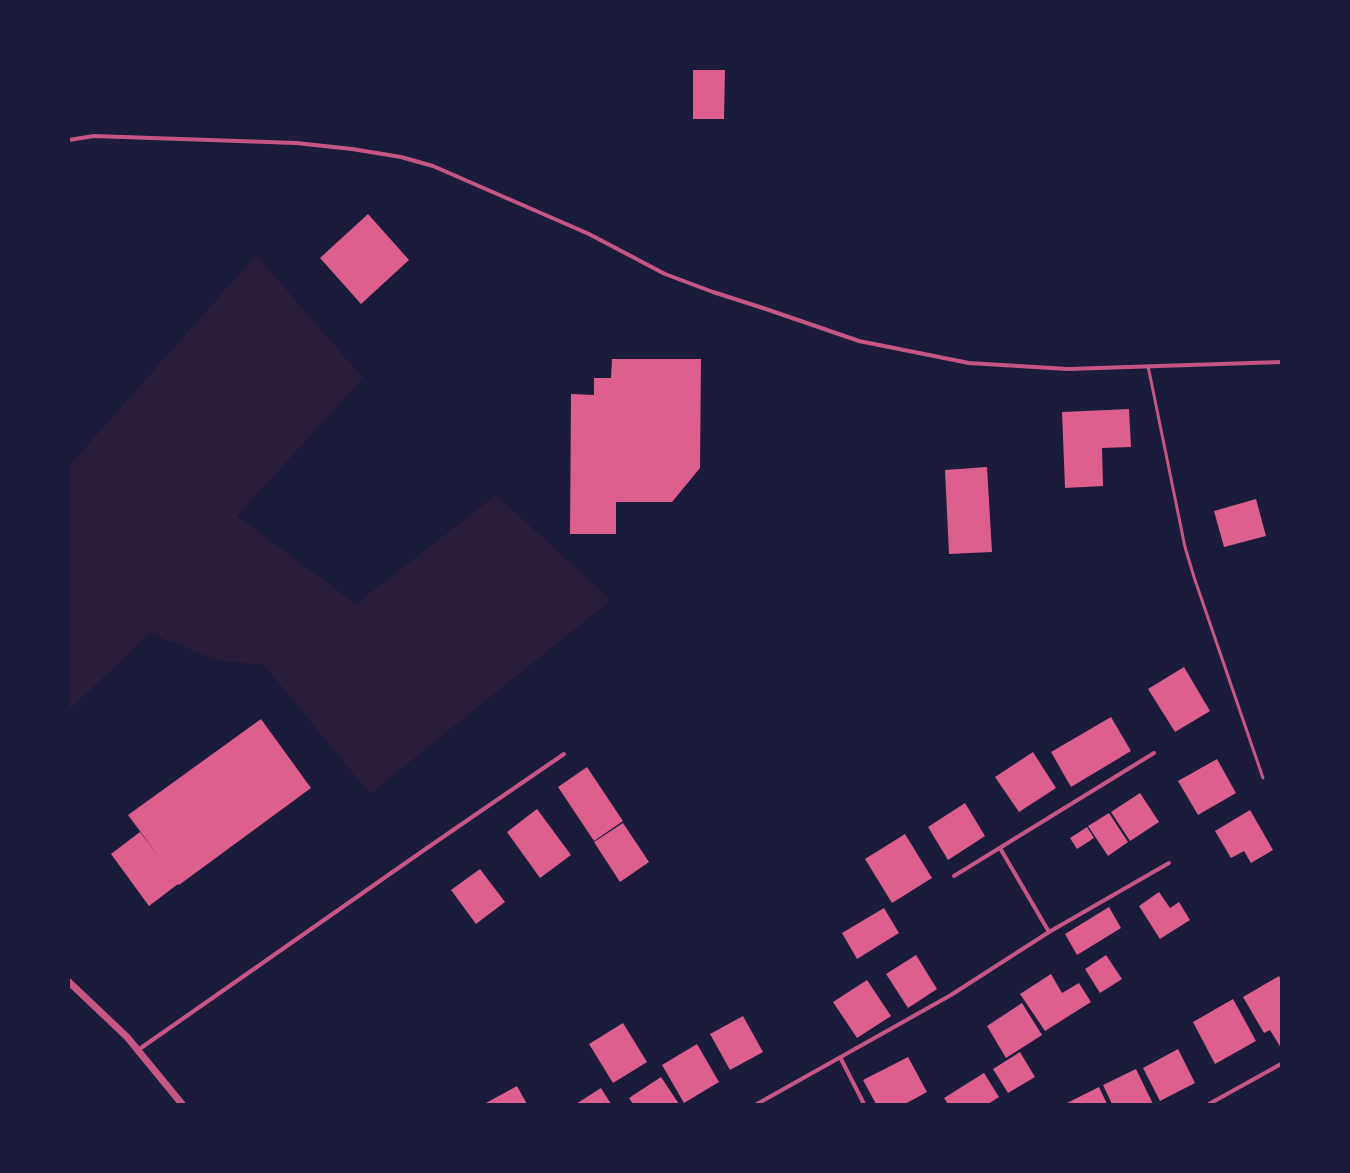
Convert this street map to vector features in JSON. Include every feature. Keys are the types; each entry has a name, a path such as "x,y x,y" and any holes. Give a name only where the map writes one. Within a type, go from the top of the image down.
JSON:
{"street":[{"path":"69,140 94,136 296,143 401,156 433,166 590,234 665,274 713,292 859,342 969,363 1068,368 1281,362"},
{"path":"954,876 1154,753"},
{"path":"138,1050 564,754"},
{"path":"1000,848 1049,932"},
{"path":"757,1104 952,994 1049,932 1169,863"},
{"path":"69,982 127,1037 182,1104"},
{"path":"840,1057 864,1104"},
{"path":"1209,1104 1281,1064"}],"lane":[{"path":"1148,366 1185,547 1263,778"}],"shaded area":[{"path":"256,255 363,378 237,516 356,604 496,495 611,600 370,794 264,665 215,660 150,633 69,710 69,466"}],"building":[{"path":"693,69 725,69 724,119 693,119"},
{"path":"368,214 409,260 361,304 320,258"},
{"path":"612,359 701,359 700,468 672,502 616,502 616,534 570,534 571,394 594,395 594,378 611,378"},
{"path":"1129,409 1131,447 1102,448 1103,486 1065,488 1062,412"},
{"path":"987,467 992,552 949,554 945,470"},
{"path":"1256,499 1266,536 1224,547 1214,511"},
{"path":"1184,667 1210,711 1175,732 1148,689"},
{"path":"1111,717 1131,751 1071,787 1051,752"},
{"path":"261,719 311,788 149,906 111,854 140,832 160,858 128,815"},
{"path":"1033,752 1056,788 1019,812 995,777"},
{"path":"1217,759 1236,793 1198,815 1178,781"},
{"path":"587,767 623,821 594,841 558,787"},
{"path":"1140,793 1159,822 1130,841 1111,812"},
{"path":"965,803 985,836 948,860 928,827"},
{"path":"537,809 571,855 540,878 507,832"},
{"path":"1250,810 1273,850 1251,863 1244,851 1231,858 1215,831"},
{"path":"1109,813 1128,842 1108,856 1088,826"},
{"path":"623,823 649,862 620,882 594,842"},
{"path":"1087,827 1094,838 1077,849 1070,838"},
{"path":"905,834 932,878 892,903 865,859"},
{"path":"480,869 505,902 476,924 451,890"},
{"path":"1159,892 1170,908 1179,902 1190,920 1160,939 1139,906"},
{"path":"1109,907 1121,928 1077,955 1065,934"},
{"path":"884,908 899,933 857,959 842,933"},
{"path":"916,955 937,989 908,1008 886,974"},
{"path":"1106,955 1122,979 1100,993 1085,969"},
{"path":"1051,974 1062,993 1079,983 1091,1002 1045,1031 1020,994"},
{"path":"1279,976 1281,980 1281,1048 1270,1030 1264,1033 1243,997"},
{"path":"867,980 891,1016 857,1038 833,1002"},
{"path":"1233,999 1256,1041 1215,1064 1193,1022"},
{"path":"1022,1003 1042,1035 1006,1058 987,1026"},
{"path":"743,1016 763,1052 730,1070 710,1034"},
{"path":"623,1023 647,1062 613,1083 589,1044"},
{"path":"697,1044 719,1082 684,1103 662,1065"},
{"path":"1178,1049 1195,1083 1160,1101 1143,1068"},
{"path":"1020,1052 1035,1077 1008,1093 993,1069"},
{"path":"908,1057 927,1092 905,1104 876,1104 863,1080"},
{"path":"1136,1069 1153,1104 1112,1104 1103,1085"},
{"path":"984,1073 999,1097 988,1104 948,1104 944,1098"},
{"path":"661,1077 679,1104 633,1104 629,1098"},
{"path":"517,1086 527,1104 484,1104"},
{"path":"1099,1087 1107,1104 1065,1104"},
{"path":"601,1088 611,1104 576,1104"}]}
